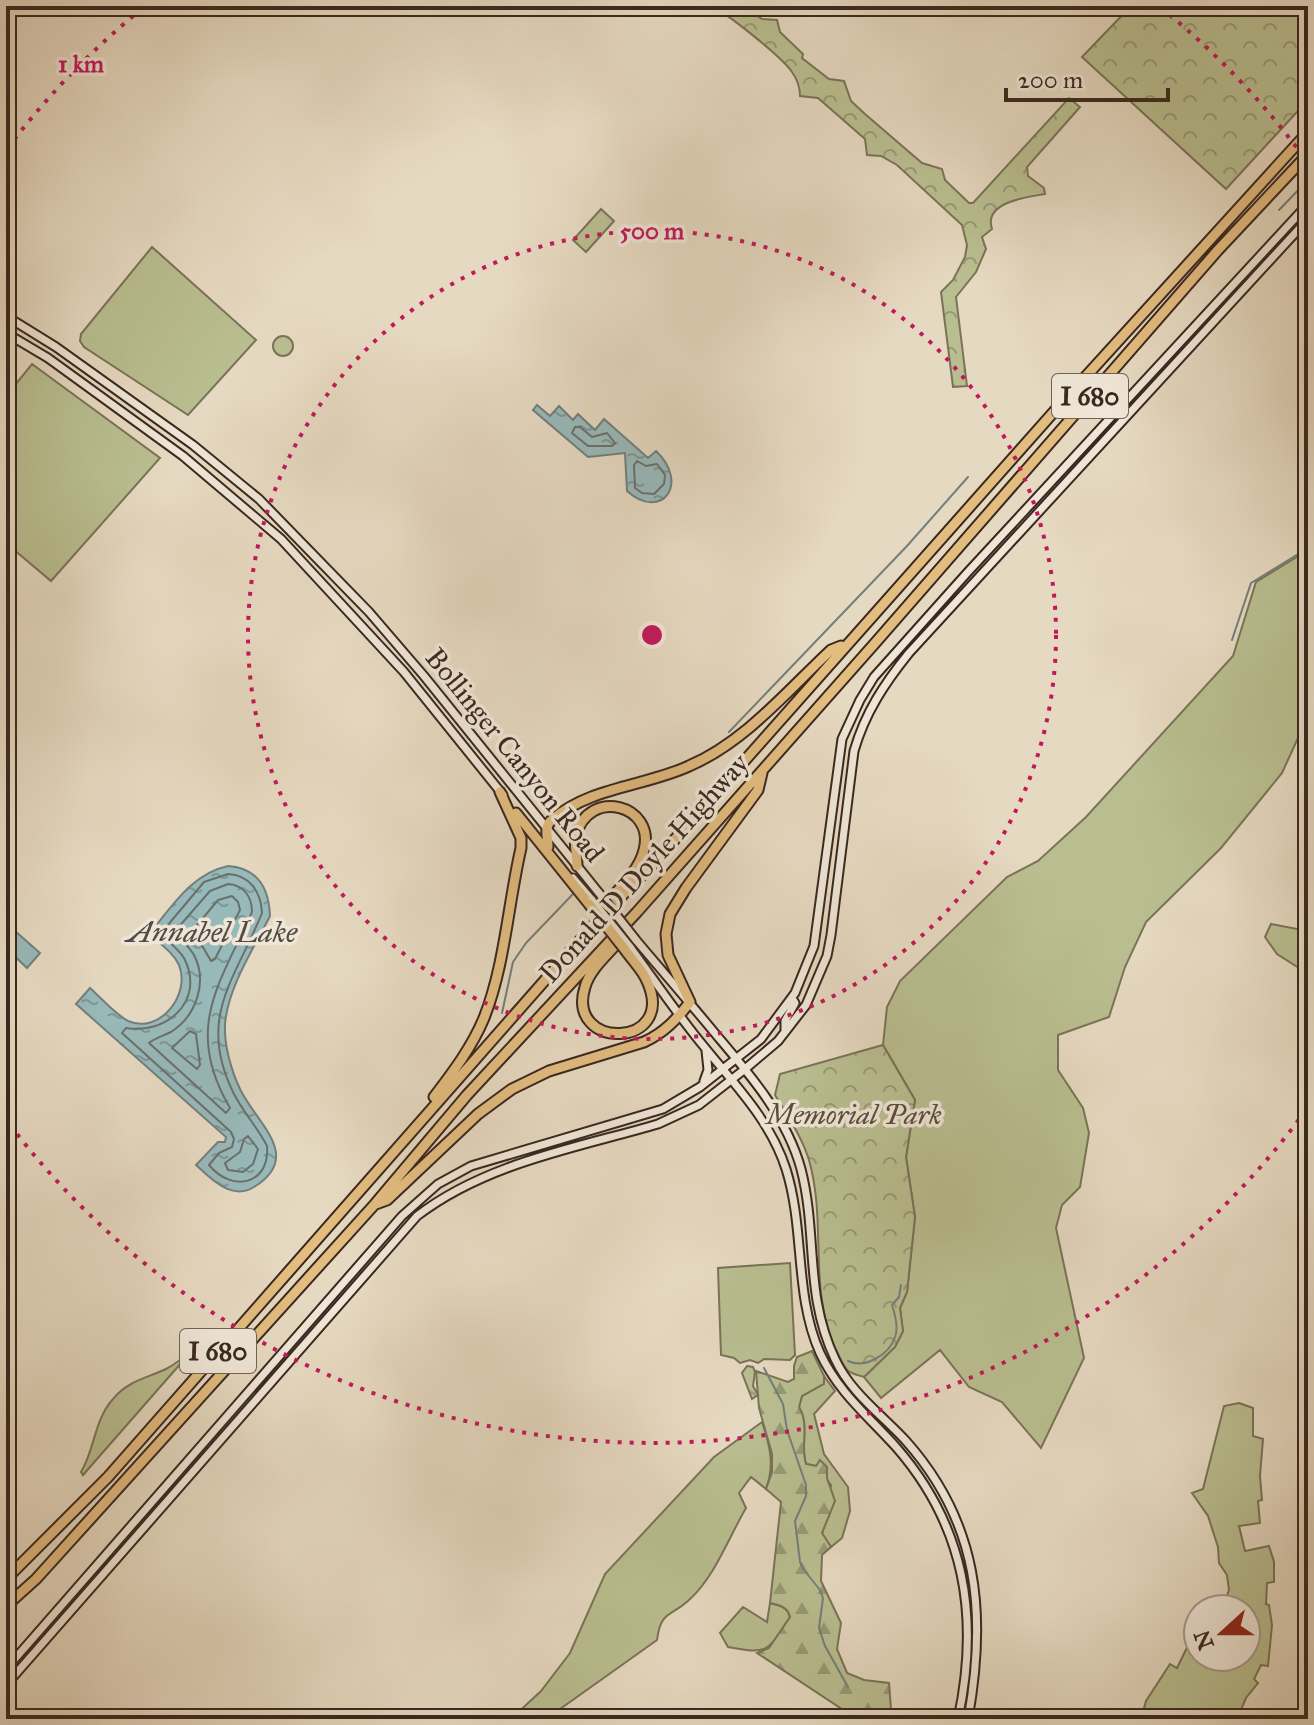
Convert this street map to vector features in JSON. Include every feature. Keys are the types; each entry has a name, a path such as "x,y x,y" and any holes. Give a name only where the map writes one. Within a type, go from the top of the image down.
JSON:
{"highway":[{"name":"Donald D Doyle Highway","path":"6,1579 108,1477 597,921 653,864 1206,241 1308,132"},
{"name":"Donald D Doyle Highway","path":"6,1606 36,1579 375,1204 467,1095 637,912 1218,250 1308,154"},
{"path":"548,847 546,828 552,819 589,799 675,772 718,752 747,730 831,650 845,645"},
{"path":"375,1204 387,1200 501,1095 549,1071 644,1042 657,1036 680,1015 690,1002 668,955 666,934 670,914 758,790 762,770"},
{"path":"423,1117 430,1101 477,1034 493,991 521,848 521,838 500,792"},
{"path":"577,866 577,832 592,811 616,806 633,814 639,821 646,839 642,857 599,913 597,921"},
{"path":"514,810 519,820 591,902 628,949 647,979 651,1011 642,1025 626,1034 609,1034 593,1025 587,1017 582,1000 584,990 592,974 637,921 637,912"}],"main road":[{"path":"6,1669 392,1227 422,1197 438,1184 471,1166 663,1109 700,1087 761,1039 792,998 814,946 842,739 874,677 1308,204"},
{"path":"6,1685 417,1216 449,1193 486,1175 678,1116 699,1105 745,1069 785,1031 806,1005 827,956 854,751 861,727 884,685 909,653 1308,219"},
{"name":"Bollinger Canyon Road","path":"6,316 56,347 193,445 259,499 369,612 745,1069 778,1115 796,1154 808,1210 819,1320 836,1363 849,1383 927,1466 958,1519 970,1561 977,1605 976,1655 968,1719"},
{"name":"Bollinger Canyon Road","path":"6,333 48,358 183,456 281,539 404,672 591,902"},
{"path":"628,949 768,1128 787,1171 806,1312 826,1364 859,1410 921,1477 943,1515 962,1573 966,1616 965,1670 958,1719"},
{"path":"785,1031 785,1021 795,1003 792,998"},
{"path":"700,1087 708,1070 705,1049"}],"green space":[{"path":"711,6 743,6 762,19 777,20 780,32 803,54 802,58 829,79 844,81 851,101 922,163 942,169 945,180 969,203 973,203 1069,98 1080,107 1027,167 1028,176 1044,188 1045,194 1008,202 994,213 992,229 982,237 986,249 976,272 956,297 967,386 953,387 941,292 953,280 965,257 967,245 962,225 897,165 881,156 867,155 865,139 818,98 800,96 797,80 787,65 741,26"},
{"path":"1131,6 1308,6 1308,100 1226,189 1082,57"},
{"path":"601,209 614,221 586,252 573,240"},
{"path":"152,247 256,340 188,415 84,347 80,341 81,334"},
{"path":"283,336 290,339 293,346 290,353 283,356 276,353 273,346 276,339"},
{"path":"32,364 160,458 51,581 6,543 6,396"},
{"path":"1308,550 1308,716 1282,773 1221,848 1146,922 1125,967 1109,1017 1058,1035 1058,1070 1083,1108 1089,1133 1080,1187 1062,1205 1056,1228 1084,1358 1041,1448 1002,1402 969,1387 940,1350 881,1398 864,1377 895,1347 903,1331 900,1308 907,1292 915,1217 906,1157 915,1100 883,1045 887,1007 900,981 1007,877 1038,861 1086,817 1233,656 1256,582"},
{"path":"1271,924 1308,931 1308,1048 1301,1037 1306,1013 1302,970 1277,954 1265,937"},
{"path":"1308,967 1308,1048 1301,1037 1306,1013 1302,970"},
{"name":"Memorial Park","path":"883,1045 915,1100 906,1157 915,1217 907,1292 900,1308 903,1331 895,1347 864,1377 845,1368 827,1325 820,1278 817,1208 809,1160 775,1095 780,1074"},
{"path":"790,1263 795,1355 790,1360 764,1359 758,1363 750,1360 740,1363 721,1355 718,1268"},
{"path":"196,1346 83,1475 81,1472 98,1425 113,1399 131,1384 174,1364"},
{"path":"812,1351 824,1376 824,1384 802,1396 799,1407 804,1421 804,1457 806,1464 816,1466 820,1460 827,1467 827,1478 835,1501 822,1533 831,1547 822,1555 821,1581 841,1623 837,1649 847,1673 864,1680 889,1683 891,1709 862,1719 857,1719 757,1653 769,1648 790,1617 785,1609 770,1603 781,1502 766,1489 772,1472 772,1454 759,1408 756,1371 788,1382 794,1379 797,1357"},
{"path":"747,1366 753,1367 755,1372 753,1386 758,1395 752,1399 742,1373"},
{"path":"824,1376 835,1391 814,1414 824,1454 848,1487 850,1511 842,1538 831,1547 822,1534 831,1485 816,1466 806,1464 804,1421 799,1407 802,1396 823,1384"},
{"path":"1239,1403 1253,1408 1253,1436 1263,1439 1262,1500 1258,1501 1260,1523 1239,1526 1245,1551 1269,1546 1274,1562 1274,1582 1267,1583 1266,1604 1269,1605 1272,1625 1268,1666 1262,1665 1262,1593 1228,1593 1227,1575 1219,1563 1218,1547 1208,1516 1192,1493 1203,1489 1224,1406"},
{"path":"762,1422 770,1455 766,1489 751,1477 739,1493 746,1508 721,1556 699,1590 664,1618 657,1640 546,1719 511,1719 541,1691 570,1653 605,1574 714,1457"},
{"path":"770,1603 785,1609 790,1617 772,1644 760,1650 728,1647 720,1633 743,1607 767,1622"},
{"path":"1182,1658 1182,1673 1257,1673 1254,1679 1258,1683 1246,1698 1237,1719 1141,1719 1146,1701 1170,1664 1177,1668"}],"water":[{"path":"537,405 550,416 559,406 573,420 578,414 595,430 604,419 648,458 656,451 671,475 667,495 651,502 627,491 625,453 588,457 533,410"},
{"name":"Annabel Lake","path":"228,866 247,871 260,881 270,916 236,982 225,1024 227,1049 240,1089 272,1139 276,1151 275,1163 268,1175 246,1191 222,1186 196,1165 218,1142 225,1142 226,1137 76,1004 90,988 128,1021 140,1024 151,1022 170,1009 181,988 179,965 166,948 149,934 193,884 203,876"},
{"path":"6,923 40,953 27,968 6,948"}],"waterway":[{"path":"1279,210 1308,180"},
{"path":"729,732 907,546 968,477"},
{"path":"1232,640 1251,583 1303,551"},
{"path":"502,1013 513,962 526,943 573,894"},
{"path":"848,1361 869,1362 882,1355 892,1344 897,1329 892,1305 899,1297 901,1285"},
{"path":"764,1368 783,1404 787,1430 806,1485 806,1496 795,1521 800,1562 820,1590 823,1598 819,1628 825,1646 848,1687"}]}
